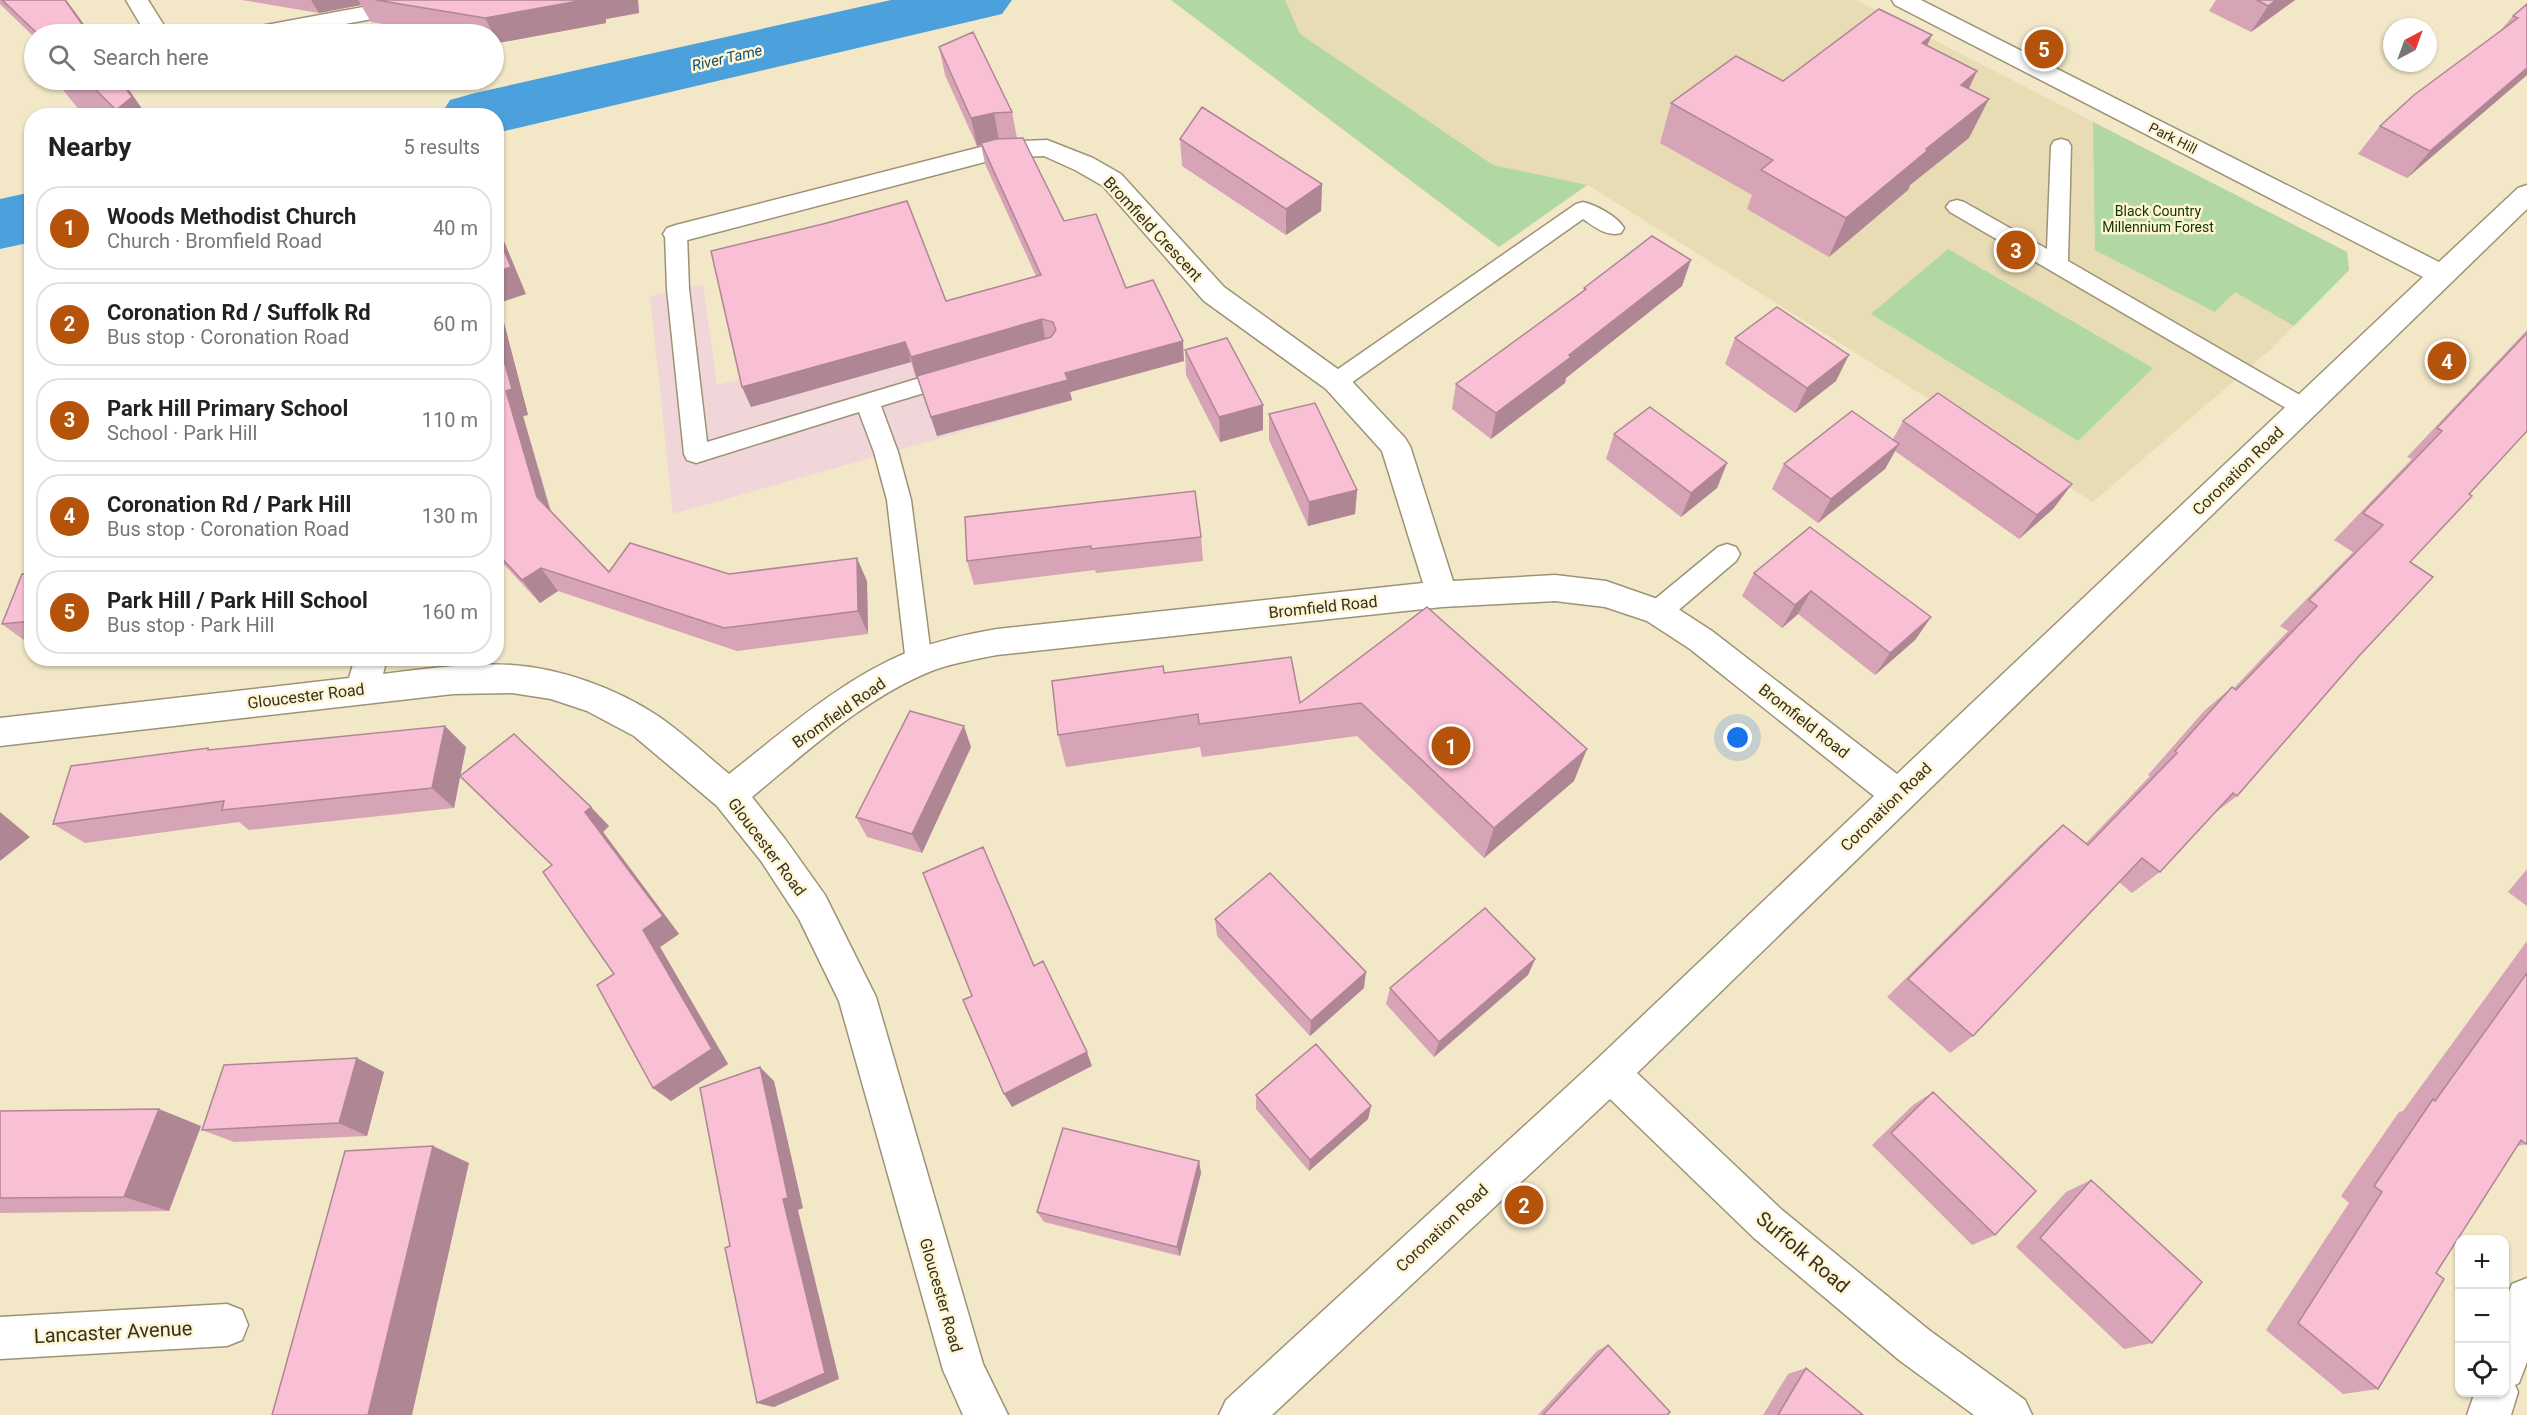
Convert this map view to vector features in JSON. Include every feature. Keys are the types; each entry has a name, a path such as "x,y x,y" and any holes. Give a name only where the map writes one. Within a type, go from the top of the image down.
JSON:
{"street":[{"path":"137,0 151,24"},
{"path":"309,24 438,0"},
{"name":"Park Hill","path":"1903,0 2443,276"},
{"name":"Bromfield Crescent","path":"676,234 1000,150 1047,148 1084,164 1112,180 1214,294 1336,382 1395,446 1442,594"},
{"name":"Coronation Road","path":"1240,1415 1610,1073 2527,194"},
{"name":"Bromfield Road","path":"729,795 878,682 919,663 963,648 997,642 1442,594 1555,588 1606,594 1658,612 1701,640 1898,795"},
{"name":"Gloucester Road","path":"0,732 366,674 453,680 512,679 551,685 597,700 646,726 729,795 773,850 812,907 857,997 964,1370 986,1415"},
{"name":"Suffolk Road","path":"1610,1073 1768,1224 1914,1345 2010,1415"},
{"path":"2509,1355 2527,1299"},
{"name":"Lancaster Avenue","path":"0,1338 227,1325"},
{"path":"2489,1415 2495,1397"}],"lane":[{"path":"2057,265 2061,146"},
{"path":"1957,207 2304,408"},
{"path":"1336,382 1583,210 1613,228"},
{"path":"676,234 678,290 696,454 979,369"},
{"path":"867,402 886,452 899,500 919,663"},
{"path":"1658,612 1727,554"}],"shaded area":[{"path":"1171,0 1856,0 2347,252 2349,270 2271,349 2093,502 1588,185 1499,247"},
{"path":"703,285 717,385 1004,310 1054,357 1072,401 673,514 650,296"}],"green space":[{"path":"1171,0 1285,0 1300,34 1493,165 1587,185 1499,247"},
{"name":"Black Country Millennium Forest","path":"2093,122 2347,252 2349,270 2294,326 2235,292 2215,312 2095,250"},
{"path":"1948,249 2153,368 2078,441 1871,314"}],"building":[{"path":"2,0 65,0 82,24 27,24"},
{"path":"376,0 584,0 485,18"},
{"path":"2257,0 2276,0 2268,6"},
{"path":"2527,4 2527,68 2430,151 2380,126 2414,95 2518,18 2513,16"},
{"path":"1879,9 1932,35 1922,43 1977,71 1961,85 1989,99 1926,149 1927,151 1846,218 1761,170 1773,160 1671,103 1736,56 1783,81"},
{"path":"973,32 1012,112 971,118 939,47"},
{"path":"96,90 127,90 132,97 118,108 114,108"},
{"path":"1202,107 1322,184 1286,209 1180,139"},
{"path":"1023,138 1064,221 1096,214 1126,288 1153,280 1183,341 1065,373 1068,380 931,417 917,376 1051,337 1056,330 1053,322 1042,319 911,357 905,342 742,387 711,251 907,201 946,301 1041,275 981,143 996,139"},
{"path":"1652,236 1691,260 1569,355 1571,357 1496,413 1456,384 1586,289 1584,288"},
{"path":"504,251 511,267 504,269"},
{"path":"1777,307 1849,355 1807,388 1735,338"},
{"path":"2527,333 2527,431 2469,494 2472,496 2410,562 2433,577 2359,656 2237,796 2233,793 2160,872 2142,858 1973,1036 1908,979 2063,825 2088,845 2177,753 2175,751 2232,687 2236,690 2317,606 2309,600 2383,525 2363,513 2442,431 2437,428"},
{"path":"1227,338 1263,405 1219,417 1185,350"},
{"path":"504,360 512,389 506,391 537,497 609,572 630,543 729,574 857,558 858,611 724,628 541,568 522,580 504,561"},
{"path":"1938,393 2072,484 2037,515 1903,421"},
{"path":"1315,403 1357,490 1309,502 1269,414"},
{"path":"1650,407 1727,463 1691,493 1614,434"},
{"path":"1852,411 1899,444 1831,499 1784,464"},
{"path":"1195,491 1201,537 1091,549 1091,546 967,561 965,517"},
{"path":"1810,527 1931,617 1890,653 1811,591 1795,605 1754,573"},
{"path":"24,574 24,622 2,624"},
{"path":"1427,607 1587,749 1494,828 1361,703 1199,724 1198,714 1058,735 1052,681 1163,666 1164,673 1291,657 1300,703"},
{"path":"910,711 964,726 912,834 856,817"},
{"path":"445,726 432,788 222,810 224,801 53,824 71,766 208,748 208,750"},
{"path":"514,734 591,807 585,812 663,916 643,930 712,1049 653,1088 597,985 614,974 543,872 552,865 460,776"},
{"path":"983,847 1034,966 1043,961 1087,1052 1004,1094 963,1000 972,996 923,873"},
{"path":"1270,873 1366,972 1311,1021 1215,919"},
{"path":"1485,908 1535,959 1439,1042 1390,988"},
{"path":"2527,973 2527,1142 2526,1144 2521,1140 2460,1235 2455,1235 2455,1243 2436,1273 2444,1279 2378,1389 2298,1323 2382,1192 2374,1186 2433,1099 2435,1101"},
{"path":"1316,1044 1371,1106 1310,1160 1256,1095"},
{"path":"357,1058 339,1123 202,1130 224,1065"},
{"path":"760,1067 788,1198 783,1199 825,1373 757,1403 725,1248 730,1246 700,1088"},
{"path":"1933,1092 2036,1191 1995,1235 1891,1133"},
{"path":"159,1109 124,1197 0,1198 0,1111"},
{"path":"1063,1128 1199,1161 1177,1247 1037,1212"},
{"path":"433,1146 368,1415 272,1415 345,1151"},
{"path":"2091,1180 2202,1282 2152,1343 2040,1238"},
{"path":"1608,1345 1670,1412 1667,1415 1543,1415"},
{"path":"1806,1368 1863,1415 1778,1415"}],"waterway":[{"name":"River Tame","path":"504,109 979,0"},
{"name":"River Tame","path":"0,224 24,219"}],"place":[{"name":"Park Hill / Park Hill School","path":"2044,49"},
{"name":"Park Hill Primary School","path":"2016,250"},
{"name":"Coronation Rd / Park Hill","path":"2447,361"},
{"name":"Woods Methodist Church","path":"1451,746"},
{"name":"Coronation Rd / Suffolk Rd","path":"1524,1205"}]}
